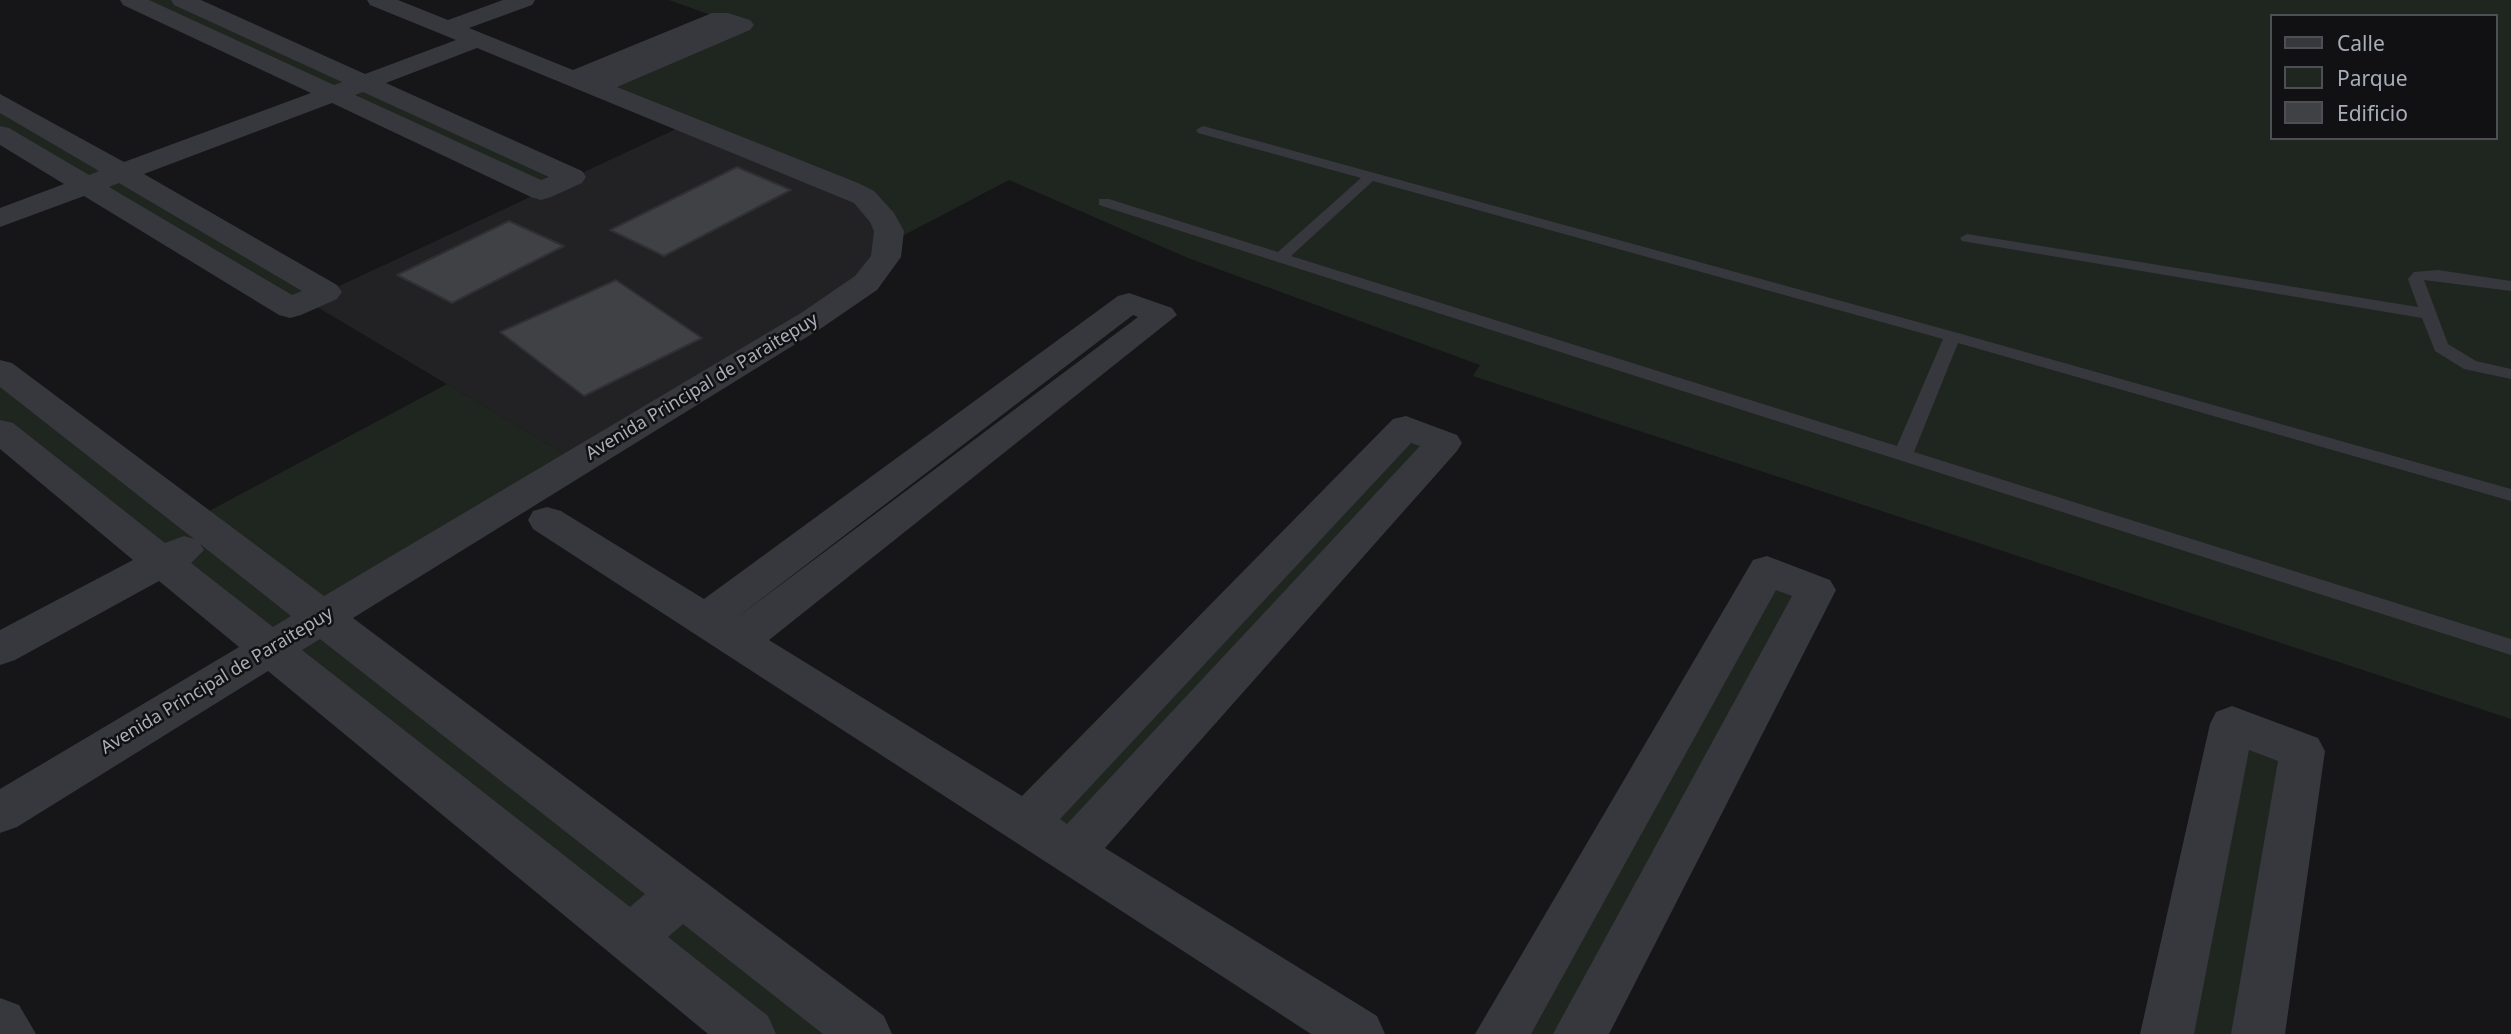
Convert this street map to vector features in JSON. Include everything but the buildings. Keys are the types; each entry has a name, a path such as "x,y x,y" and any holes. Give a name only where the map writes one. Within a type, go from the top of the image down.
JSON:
{"street":[{"path":"131,0 541,191 572,177 182,0"},
{"name":"Avenida Principal de Paraitepuy","path":"0,813 812,320 866,283 886,257 889,231 879,213 864,197 378,0"},
{"path":"0,219 364,82 451,29 485,0"},
{"path":"451,29 524,0"},
{"path":"720,18 742,25 584,83 720,18"},
{"path":"0,102 326,292 290,308 0,134"},
{"path":"1129,303 1161,315 722,630 1129,303"},
{"path":"0,370 865,1034"},
{"path":"4,435 58,415"},
{"path":"1026,823 1406,427 1444,443 1071,852"},
{"path":"4,435 749,1034"},
{"path":"547,520 1358,1034"},
{"path":"0,649 213,534"},
{"path":"1502,1034 1767,569 1816,590 1580,1034"},
{"path":"2167,1034 2232,724 2302,751 2258,1034"},
{"path":"631,939 681,893"},
{"path":"0,1023 9,1034"}],"lane":[{"path":"1203,130 1952,336 2511,495"},
{"path":"1280,258 1371,176"},
{"path":"1104,202 2511,647"},
{"path":"1967,238 2430,314"},
{"path":"2511,286 2438,275 2419,275 2416,279 2441,347 2470,365 2511,373"},
{"path":"1903,455 1952,336"}],"shaded area":[{"path":"687,124 864,197 886,257 578,462 307,301"}],"green space":[{"path":"131,0 182,0 572,177 541,191"},
{"path":"669,0 2511,0 2511,719 1473,376 1480,365 1188,258 1009,180 889,243 875,207 574,78 719,18"},
{"path":"0,102 326,292 290,308 0,134"},
{"path":"0,370 194,519 447,384 578,462 323,617 865,1034 749,1034 0,431"},
{"path":"1406,427 1444,443 1071,852 1026,823"},
{"path":"1767,570 1816,590 1580,1034 1502,1034"},
{"path":"2232,724 2302,751 2258,1034 2167,1034"}]}
